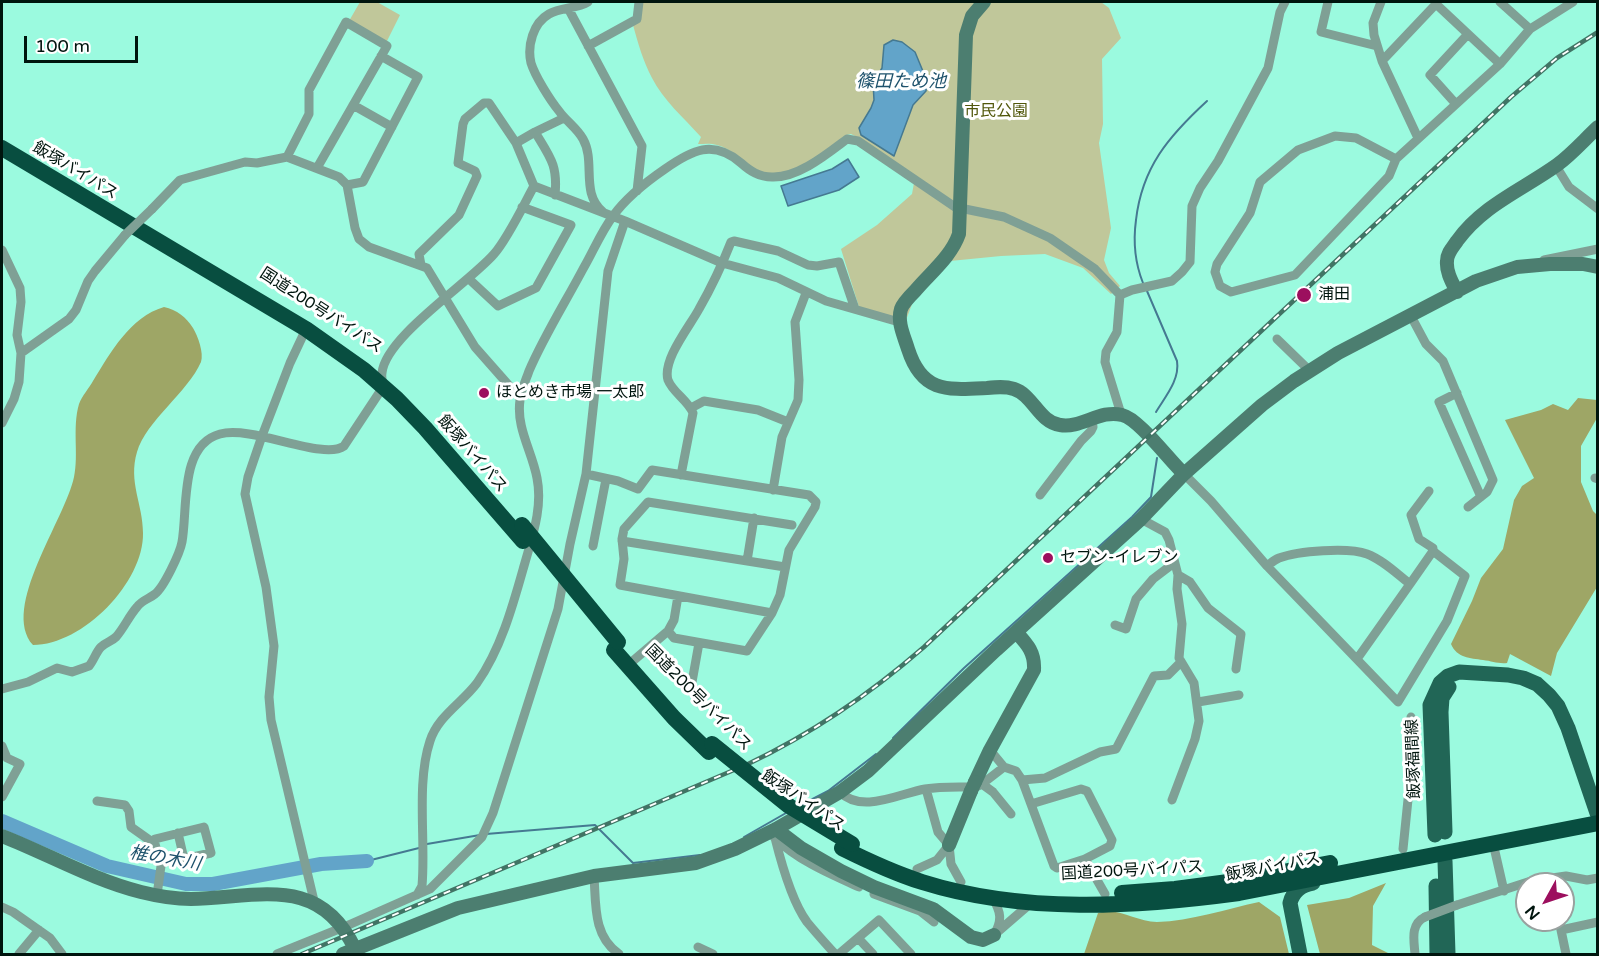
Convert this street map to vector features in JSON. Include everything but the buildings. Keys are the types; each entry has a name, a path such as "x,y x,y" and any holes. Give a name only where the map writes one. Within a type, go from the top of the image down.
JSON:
{"highway":[{"name":"国道200号バイパス","path":"2,137 311,322 382,380 413,400 442,431 522,533 616,646 634,660 710,748 847,846 961,882 1033,893 1105,894 1176,889 1236,881 1597,813"},
{"name":"飯塚バイパス","path":"2,148 306,329 382,380"},
{"path":"616,646 674,718 710,748"},
{"name":"飯塚バイパス","path":"847,846 889,870 923,882 992,897 1033,902 1100,905 1203,898 1239,893 1598,823"}],"main road":[{"name":"飯塚福間線","path":"1440,833 1430,705 1440,683 1448,676 1459,672 1523,678 1537,684 1549,695 1558,706 1568,728 1597,813"},
{"path":"1437,954 1440,862 1448,954"},
{"path":"1300,954 1290,903 1297,890 1305,884 1343,877 1369,867"},
{"path":"1203,898 1210,901 1266,891 1274,892 1290,903"}],"street":[{"path":"588,2 549,14 540,21 534,29 531,63 558,110 584,140 588,153 592,198 596,206 609,215"},
{"path":"588,46 637,19 639,2"},
{"path":"984,2 972,16 966,35 962,207 959,234 952,251 901,308 899,322 912,363 927,382 958,390 1002,387 1016,389 1046,419 1060,425 1078,423 1107,414 1121,414 1139,426 1211,501 1267,566 1398,702 1447,621 1465,576 1419,539 1411,515 1429,491"},
{"path":"1120,295 1172,280 1190,262 1192,206 1268,68 1280,12 1285,2"},
{"path":"1328,2 1321,32 1377,46"},
{"path":"1381,2 1374,23 1374,35 1383,61 1418,138"},
{"path":"1500,2 1530,29"},
{"path":"1396,159 1356,138 1335,136 1298,150 1260,182 1250,213 1217,264 1215,272 1220,286 1231,292 1295,275 1389,176 1396,159 1500,64 1530,29 1568,3"},
{"path":"1383,61 1436,4 1500,64"},
{"path":"568,8 642,146 637,191"},
{"path":"287,157 309,114 309,90 346,22 387,46 317,168"},
{"path":"1456,104 1430,75 1468,34"},
{"path":"347,185 363,182 418,77 381,56"},
{"path":"421,265 419,254 459,215 477,176 475,171 458,163 465,120 487,102 516,143 534,186 625,221 723,263 778,278 826,302 899,322"},
{"path":"353,105 392,128"},
{"path":"516,143 564,118"},
{"path":"1457,292 1449,275 1446,260 1471,224 1498,201 1568,157 1598,127"},
{"path":"536,132 554,166 555,195"},
{"path":"417,895 422,886 424,777 430,739 443,719 477,682 495,650 534,530 539,501 538,486 521,425 520,398 536,356 609,215 674,163 703,149 714,148 725,152 757,175 773,178 812,165 847,139 852,138 955,207 1004,217 1050,238 1095,269 1120,295 1117,332 1106,352 1105,362 1121,414"},
{"path":"21,353 69,319 76,310 88,281 108,254 180,180 245,162 257,163 287,157 339,177 347,185 355,228 359,238 369,248 421,265 432,272 475,347 520,398"},
{"path":"1556,166 1569,187 1598,209"},
{"path":"2,688 28,682 57,668 72,672 89,666 99,650 116,637 135,609 148,597 156,594 182,543 186,486 196,450 211,437 228,432 262,436 324,450 339,450 344,446 382,380 390,355 412,325 446,299 495,253 534,186"},
{"path":"469,279 498,306 536,288 571,225 522,207"},
{"path":"277,954 430,889 482,837 493,813 558,609 586,474 608,271 625,221"},
{"path":"681,475 693,413 669,383 669,365 677,344 699,310 723,263 731,242 778,250 808,265 817,266 839,262 855,309"},
{"path":"2,836 128,888 157,895 191,899 254,893 298,897 331,915 344,927 352,953 458,908 594,876 696,863 720,856 774,832 840,792 888,754 996,650 1141,519 1184,474 1262,405 1310,371 1338,353 1476,281 1558,256 1598,249"},
{"path":"2,250 20,288 21,302 17,335 21,353 19,382 14,399 2,423"},
{"path":"1517,267 1551,264 1598,267"},
{"path":"772,490 782,437 800,392 795,322 806,292"},
{"path":"1411,316 1426,344 1443,361 1493,480 1488,492 1468,507"},
{"path":"306,329 290,363 262,436 248,477 245,494 264,577 274,646 269,697 271,720 315,905"},
{"path":"1277,339 1310,371"},
{"path":"1457,393 1439,402 1481,497"},
{"path":"691,408 704,401 758,410 788,422"},
{"path":"1040,495 1091,431 1092,418"},
{"path":"586,474 638,489 652,470 809,495 816,502 789,550 780,596 772,613 747,651 674,638 668,631"},
{"path":"593,546 606,478"},
{"path":"772,613 621,585 624,529 648,502 791,525"},
{"path":"747,561 754,518"},
{"path":"598,519 609,524"},
{"path":"1141,519 1165,532 1169,540 1178,575 1177,589 1182,624 1179,658 1194,683 1198,702 1199,721 1195,739 1172,800"},
{"path":"622,541 785,567"},
{"path":"1267,566 1277,559 1294,554 1358,552 1376,559 1410,584"},
{"path":"1357,659 1433,552"},
{"path":"1116,625 1126,629 1136,599 1153,579 1174,563"},
{"path":"1178,575 1190,582 1208,608 1241,634 1236,669"},
{"path":"634,660 668,631 674,620 678,596"},
{"path":"917,869 937,860 949,845 990,750 1032,677 1034,670 1033,627 1041,610"},
{"path":"1016,632 1034,656"},
{"path":"692,682 699,643"},
{"path":"996,650 1018,646 1034,656"},
{"path":"1022,780 1045,778 1100,752 1116,749 1154,676 1168,675 1181,662"},
{"path":"1198,702 1239,695"},
{"path":"1403,849 1412,760 1411,717"},
{"path":"2,746 4,757 20,764 2,797"},
{"path":"990,750 1004,767 1016,771 1022,780 1030,804 1054,866 1057,868 1085,859 1112,843 1087,791 1081,789 1030,804"},
{"path":"840,792 847,799 866,803 926,789 976,787 1004,767"},
{"path":"976,786 993,792 1011,814"},
{"path":"926,789 938,832 949,845 951,864 961,882"},
{"path":"97,801 125,806 129,811 131,827 155,844"},
{"path":"157,895 161,866 155,839 165,836 175,834 185,832 204,827 211,853 184,859 182,850 180,842 178,833"},
{"path":"774,832 793,852 833,875 920,911 933,922"},
{"path":"774,832 841,871 874,887 933,909 971,937 982,940 994,935 1033,902"},
{"path":"774,832 779,856 798,907 806,921 837,954 879,920 911,954"},
{"path":"1493,843 1504,891"},
{"path":"1085,859 1105,894"},
{"path":"594,876 599,932 606,943 619,954"},
{"path":"1575,878 1587,880 1598,878"},
{"path":"1415,954 1415,925 1419,920 1515,887"},
{"path":"992,897 1001,916 1000,924 994,935"},
{"path":"2,907 14,912 50,938 62,954"},
{"path":"1575,924 1598,922"},
{"path":"19,954 39,930"},
{"path":"1561,932 1566,954"},
{"path":"858,938 873,954"},
{"path":"698,947 713,954"}],"green space":[{"path":"360,2 377,2 400,15 386,43 349,21"},
{"name":"市民公園","path":"642,2 1101,2 1109,8 1121,38 1102,59 1103,124 1099,143 1111,228 1104,260 1109,273 1120,286 1111,294 1083,268 1045,254 1001,256 950,261 914,299 906,320 859,307 841,249 877,225 912,194 914,183 851,134 846,135 803,164 778,174 766,174 755,170 722,147 698,144 701,137 662,94 646,65 633,25"},
{"path":"164,307 177,312 190,324 199,340 202,358 187,384 149,429 137,452 134,473 143,533 141,552 122,590 90,622 52,642 33,645 25,629 24,609 38,563 74,477 79,404 122,337 141,319"},
{"path":"1578,398 1597,400 1597,418 1581,446 1581,482 1593,511 1597,515 1597,587 1557,653 1551,676 1510,654 1507,663 1460,655 1451,644 1481,578 1503,549 1514,500 1522,486 1534,478 1505,420 1541,410 1553,404 1568,410"},
{"path":"1386,883 1373,906 1372,945 1390,954 1320,954 1307,905 1349,898"},
{"path":"1259,902 1280,917 1289,954 1084,954 1098,913 1113,911 1157,922 1196,917"}],"water":[{"name":"篠田ため池","path":"893,40 902,42 915,52 927,81 926,91 913,105 894,156 861,135 859,128 874,100 873,83 882,68 884,45"},
{"path":"848,159 859,177 839,190 788,206 781,186 832,169"}],"waterway":[{"path":"1143,283 1136,260 1135,236 1139,201 1144,184 1151,168 1169,140 1207,101"},
{"path":"1147,291 1177,361 1174,382 1156,412"},
{"path":"893,738 964,668 1132,517 1151,497 1157,458"},
{"path":"801,805 828,791 876,754"},
{"path":"744,837 786,813"},
{"name":"椎の木川","path":"2,821 107,866 186,884 213,884 321,864 367,861"},
{"path":"486,834 595,825 633,863 700,855"},
{"path":"427,844 480,835"},
{"path":"367,861 419,848"}],"railway":[{"path":"302,954 748,764 840,712 924,647 1511,97 1557,58 1598,32"}],"place":[{"name":"浦田","path":"1304,295"},
{"name":"ほとめき市場 一太郎","path":"484,393"},
{"name":"セブン-イレブン","path":"1048,558"}]}
